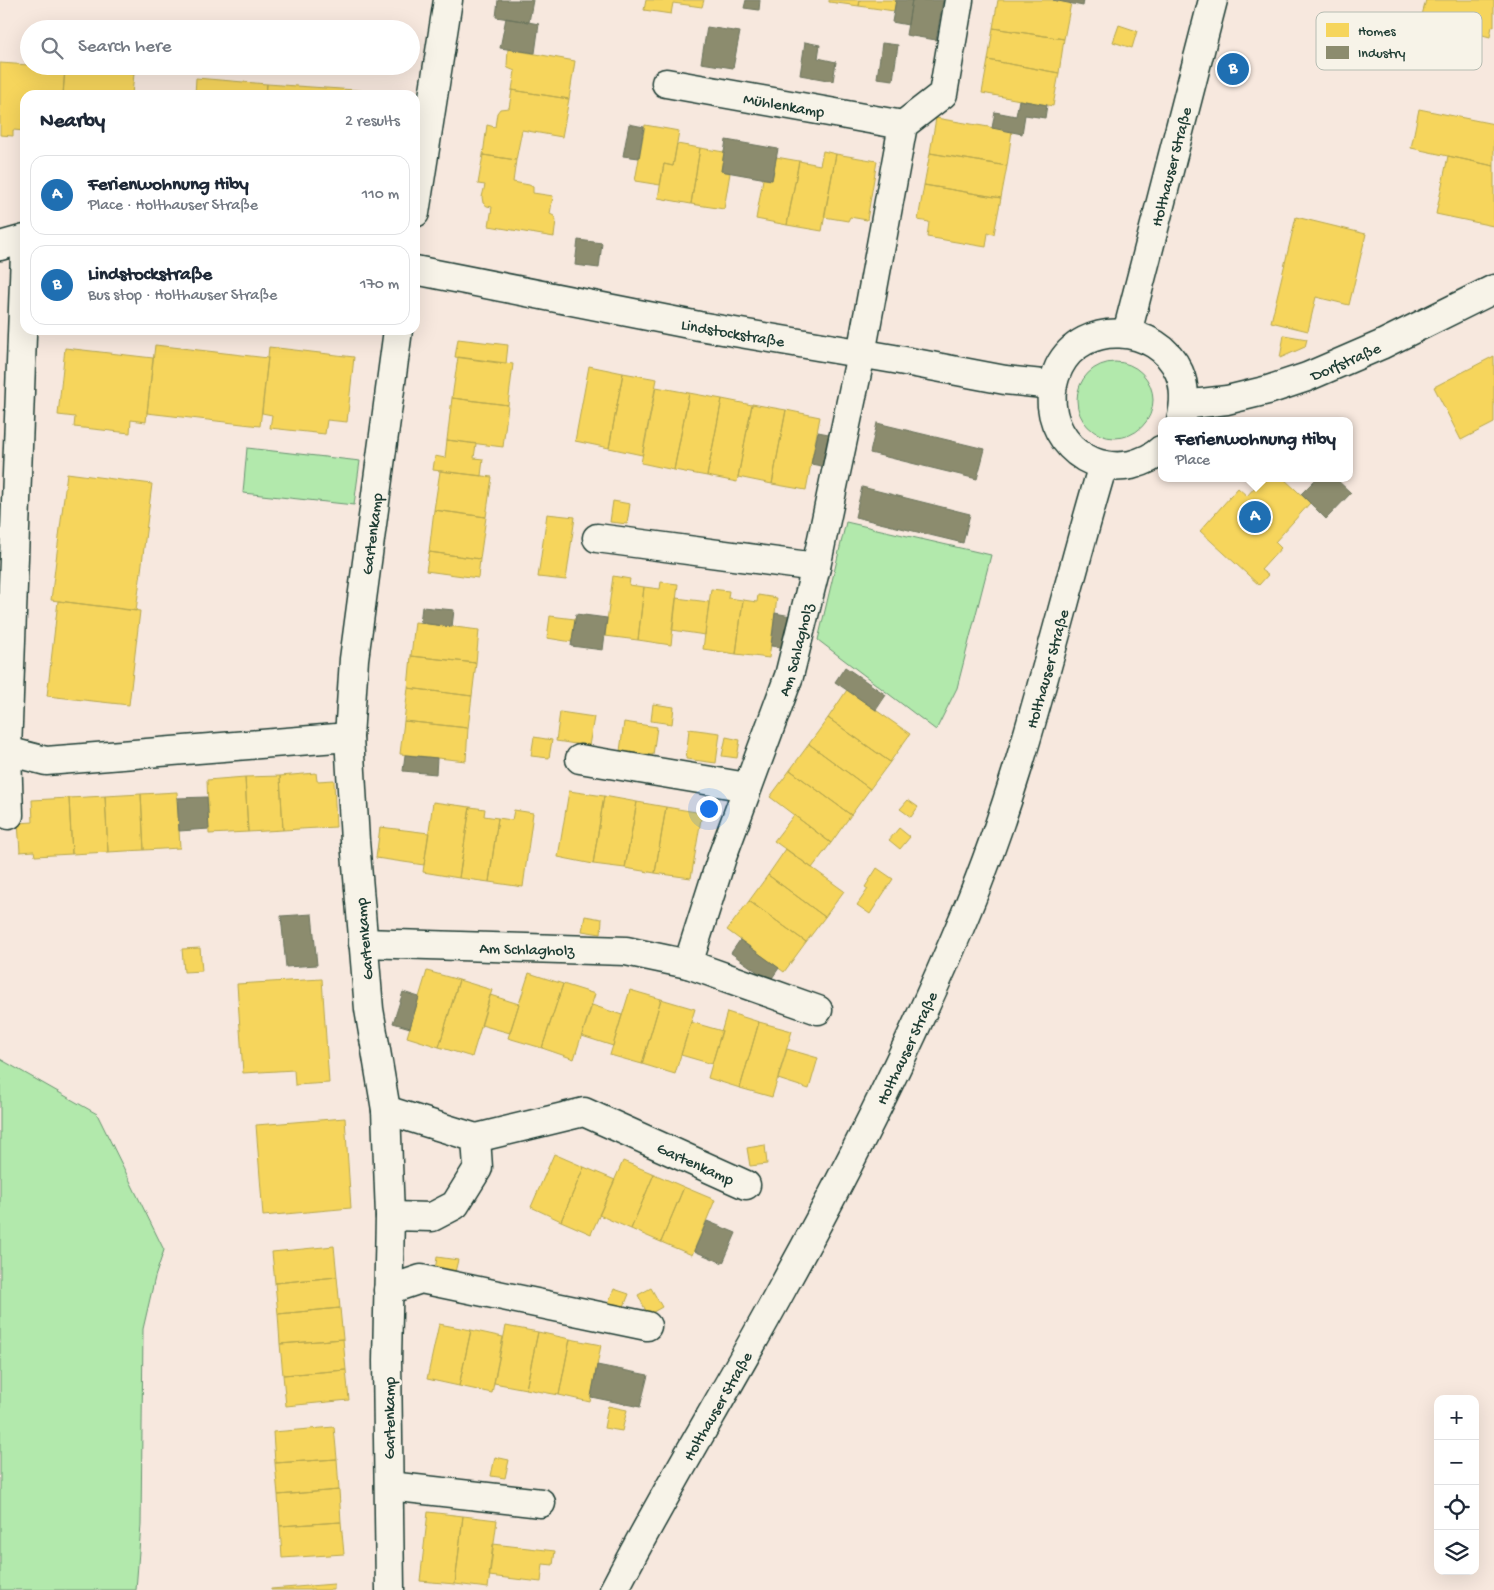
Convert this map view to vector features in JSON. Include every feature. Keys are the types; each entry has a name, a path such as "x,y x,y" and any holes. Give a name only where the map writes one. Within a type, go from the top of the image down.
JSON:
{"street":[{"path":"420,181 448,0"},
{"path":"861,354 903,125 943,94 958,0"},
{"name":"Holthauser Straße","path":"1128,333 1213,0"},
{"name":"Mühlenkamp","path":"666,83 903,125"},
{"path":"0,246 20,240"},
{"name":"Lindstockstraße","path":"420,271 699,326 1005,380 1052,385"},
{"name":"Dorfstraße","path":"1183,413 1268,390 1307,377 1381,345 1494,289"},
{"path":"1158,453 1141,463 1122,467 1103,465 1086,459 1072,449 1061,435 1054,420 1051,402 1052,385 1060,366 1072,350 1088,339 1108,333 1128,333 1144,338 1170,358 1179,372 1184,388 1183,413"},
{"path":"9,814 7,751 22,335"},
{"name":"Gartenkamp","path":"390,1590 388,1290 390,1216 386,1110 369,1009 349,737 354,660 397,335"},
{"name":"Am Schlagholz","path":"688,964 722,857 789,676 816,567 861,354"},
{"name":"Holthauser Straße","path":"614,1590 827,1206 869,1124 939,974 984,867 1016,775 1103,465"},
{"path":"597,538 816,567"},
{"path":"7,751 46,761 349,737"},
{"path":"580,759 747,787"},
{"name":"Am Schlagholz","path":"363,943 626,951 688,964 818,1010"},
{"path":"386,1110 476,1138 478,1168 455,1205 432,1217 390,1216"},
{"name":"Gartenkamp","path":"476,1138 584,1112 746,1185"},
{"path":"388,1290 421,1279 647,1326"},
{"path":"388,1486 541,1503"}],"green space":[{"path":"1115,362 1130,365 1142,373 1150,385 1153,400 1150,415 1142,427 1130,435 1115,438 1100,435 1088,427 1080,415 1077,400 1080,385 1088,373 1100,365"},
{"path":"247,448 360,461 354,505 243,493"},
{"path":"846,522 991,555 957,688 936,730 818,640"},
{"path":"0,1059 97,1114 164,1250 155,1277 143,1329 141,1525 136,1590 0,1590"}],"building: Homes":[{"path":"646,0 704,0 702,7 673,3 671,14 644,10"},
{"path":"829,0 860,0 859,6 829,2"},
{"path":"860,0 896,0 894,11 859,6"},
{"path":"998,0 1053,0 1071,3 1064,39 993,28"},
{"path":"1426,0 1494,0 1494,27 1492,26 1490,37 1482,35 1482,12 1423,12"},
{"path":"1119,25 1137,31 1132,48 1113,42"},
{"path":"993,28 1064,39 1059,73 988,60"},
{"path":"508,49 575,61 569,99 512,90 515,71 507,66"},
{"path":"988,60 1059,73 1053,106 982,93"},
{"path":"0,63 20,64 20,75 64,75 63,90 20,90 20,131 13,130 13,136 0,135"},
{"path":"64,75 134,75 132,90 63,90"},
{"path":"196,78 267,84 266,90 195,90"},
{"path":"267,84 355,90 266,90"},
{"path":"512,90 569,99 562,137 522,130 516,160 483,155 487,125 495,127 497,113 500,109 509,108"},
{"path":"1419,109 1494,124 1494,166 1411,148"},
{"path":"936,118 1012,131 1007,166 930,153"},
{"path":"645,125 679,131 673,166 664,164 660,185 635,181"},
{"path":"677,144 700,148 691,204 658,198 664,164 673,166"},
{"path":"700,148 724,152 721,171 730,173 724,209 691,204"},
{"path":"823,151 836,154 822,231 787,225 799,161 820,165"},
{"path":"930,153 1007,166 1001,198 924,185"},
{"path":"836,154 877,161 867,220 850,217 848,221 824,217"},
{"path":"483,155 516,160 513,182 533,187 533,193 553,196 550,214 556,220 554,237 489,226 492,207 483,203 482,197 485,185 478,184"},
{"path":"1448,156 1494,166 1493,226 1436,214"},
{"path":"776,157 799,161 787,225 756,219 763,179 772,180"},
{"path":"924,185 1001,198 994,234 988,233 986,247 927,237 929,222 918,220"},
{"path":"1296,217 1366,234 1349,305 1316,297 1308,331 1271,322"},
{"path":"1284,335 1307,339 1305,347 1280,358"},
{"path":"458,339 508,345 506,364 455,357"},
{"path":"155,345 268,358 260,426 147,413"},
{"path":"269,347 354,357 347,422 327,420 325,434 270,428 272,415 262,413"},
{"path":"65,348 153,358 146,422 131,420 130,433 74,427 75,417 58,415"},
{"path":"1494,356 1494,423 1461,440 1434,387"},
{"path":"458,357 513,364 508,405 452,398"},
{"path":"589,366 623,373 609,448 575,441"},
{"path":"623,373 657,379 642,455 609,448"},
{"path":"656,387 689,393 674,470 641,463"},
{"path":"689,393 722,399 707,476 674,470"},
{"path":"452,398 508,405 503,447 447,440"},
{"path":"722,399 752,405 737,482 707,476"},
{"path":"752,404 786,410 772,484 738,477"},
{"path":"786,410 820,417 806,490 772,484"},
{"path":"447,440 476,444 474,458 483,459 481,476 433,470 435,456 445,458"},
{"path":"440,471 492,477 486,517 434,510"},
{"path":"67,473 152,484 136,611 51,600"},
{"path":"1259,482 1287,482 1310,503 1275,542 1281,548 1261,570 1268,575 1259,585 1200,531 1238,488 1247,496"},
{"path":"613,501 630,504 627,524 610,522"},
{"path":"434,510 486,517 480,559 429,552"},
{"path":"547,514 575,517 566,580 538,577"},
{"path":"429,552 480,559 478,578 426,571"},
{"path":"613,576 630,579 629,585 644,587 638,640 605,636"},
{"path":"661,582 678,584 671,645 638,640 644,587 660,589"},
{"path":"711,589 729,591 728,598 743,600 736,654 703,649"},
{"path":"758,595 777,598 769,658 736,654 743,600 757,602"},
{"path":"676,598 709,602 705,635 672,630"},
{"path":"58,601 140,611 129,705 47,696"},
{"path":"550,616 575,619 572,642 547,638"},
{"path":"415,622 479,630 476,663 411,656"},
{"path":"411,656 476,663 472,696 408,688"},
{"path":"408,688 472,696 468,728 404,721"},
{"path":"847,690 910,734 890,762 828,718"},
{"path":"653,704 674,707 672,724 651,721"},
{"path":"560,712 594,717 589,746 556,741"},
{"path":"828,718 890,762 870,789 809,744"},
{"path":"404,721 468,728 466,761 400,754"},
{"path":"624,722 657,727 653,755 620,751"},
{"path":"689,729 720,733 716,763 686,759"},
{"path":"534,737 552,740 549,758 531,756"},
{"path":"726,737 740,740 737,758 722,756"},
{"path":"809,744 870,789 851,815 790,770"},
{"path":"790,770 851,815 831,843 770,797"},
{"path":"316,773 317,781 334,780 336,827 283,830 280,776"},
{"path":"280,776 283,830 248,832 245,777"},
{"path":"245,777 248,832 209,834 207,780"},
{"path":"569,791 604,796 593,864 558,857"},
{"path":"177,792 180,848 144,850 141,794"},
{"path":"141,794 144,850 108,852 105,796"},
{"path":"105,796 108,852 72,854 69,798"},
{"path":"604,796 637,802 625,868 593,864"},
{"path":"69,798 72,854 35,856 34,851 20,852 18,823 33,822 32,800"},
{"path":"908,800 918,807 911,817 900,809"},
{"path":"433,802 470,807 459,878 423,872"},
{"path":"637,802 666,807 655,873 625,868"},
{"path":"470,807 485,809 484,816 498,818 489,882 459,878"},
{"path":"666,807 702,813 691,878 655,873"},
{"path":"514,810 533,813 523,887 489,882 498,818 512,820"},
{"path":"794,815 831,843 812,868 774,841"},
{"path":"380,827 429,833 424,865 376,858"},
{"path":"899,828 910,837 900,849 889,840"},
{"path":"786,849 844,891 825,917 768,875"},
{"path":"877,868 893,879 870,914 857,905 868,889 865,887"},
{"path":"768,875 825,917 806,942 749,901"},
{"path":"749,901 806,942 784,972 727,930"},
{"path":"585,916 602,919 601,934 582,931"},
{"path":"200,948 202,971 184,972 182,949"},
{"path":"427,971 459,980 439,1047 407,1037"},
{"path":"529,973 563,984 542,1048 508,1038"},
{"path":"322,979 329,1083 295,1085 294,1070 243,1073 237,984"},
{"path":"459,980 492,990 472,1057 439,1047"},
{"path":"563,984 595,994 574,1059 542,1048"},
{"path":"630,990 661,999 642,1064 610,1055"},
{"path":"490,995 519,1004 510,1033 481,1025"},
{"path":"661,999 695,1009 675,1074 642,1064"},
{"path":"592,1005 622,1015 613,1046 582,1036"},
{"path":"727,1012 759,1022 740,1088 708,1078"},
{"path":"691,1022 722,1031 712,1064 681,1055"},
{"path":"759,1022 792,1031 772,1097 740,1088"},
{"path":"787,1049 818,1058 809,1089 778,1079"},
{"path":"345,1118 351,1208 263,1216 256,1125"},
{"path":"765,1145 767,1164 750,1166 747,1148"},
{"path":"554,1154 584,1167 561,1221 531,1207"},
{"path":"623,1161 654,1174 631,1229 599,1215"},
{"path":"584,1167 615,1180 591,1234 561,1221"},
{"path":"654,1174 684,1187 661,1242 631,1229"},
{"path":"684,1187 715,1200 692,1255 661,1242"},
{"path":"334,1246 337,1277 275,1283 272,1252"},
{"path":"437,1257 458,1260 454,1276 435,1271"},
{"path":"337,1277 340,1308 278,1314 275,1283"},
{"path":"651,1288 662,1307 648,1315 638,1295"},
{"path":"614,1289 629,1294 623,1309 608,1303"},
{"path":"340,1308 343,1339 280,1344 278,1314"},
{"path":"439,1324 471,1330 459,1386 427,1379"},
{"path":"506,1326 538,1332 526,1389 494,1383"},
{"path":"471,1330 503,1337 492,1393 459,1386"},
{"path":"538,1332 570,1339 559,1395 526,1389"},
{"path":"343,1339 346,1370 283,1375 280,1344"},
{"path":"570,1339 601,1345 590,1402 559,1395"},
{"path":"346,1370 349,1400 286,1406 283,1375"},
{"path":"608,1406 627,1410 622,1431 604,1428"},
{"path":"334,1427 337,1459 275,1463 273,1432"},
{"path":"495,1457 509,1460 505,1478 491,1476"},
{"path":"337,1459 339,1490 278,1495 275,1463"},
{"path":"339,1490 341,1522 280,1526 278,1495"},
{"path":"428,1512 463,1516 455,1584 420,1581"},
{"path":"463,1516 497,1520 488,1588 455,1584"},
{"path":"341,1522 344,1554 282,1558 280,1526"},
{"path":"493,1544 555,1551 553,1565 543,1564 541,1582 489,1576"},
{"path":"334,1584 334,1590 271,1590 271,1589"}],"building: Industry":[{"path":"498,0 533,0 529,22 496,17"},
{"path":"746,0 760,0 759,10 744,8"},
{"path":"896,0 912,0 908,25 892,22"},
{"path":"912,0 943,0 936,40 906,35"},
{"path":"1053,0 1084,0 1083,6"},
{"path":"506,18 539,24 535,53 500,48"},
{"path":"707,27 740,32 733,68 701,63"},
{"path":"805,42 820,45 818,58 836,62 833,81 800,75"},
{"path":"882,43 898,45 893,80 877,78"},
{"path":"1019,100 1047,105 1045,118 1025,115 1022,134 992,128 995,112 1016,116"},
{"path":"629,124 644,127 639,158 623,156"},
{"path":"726,140 778,149 772,180 721,171"},
{"path":"578,240 602,243 599,268 575,265"},
{"path":"877,423 985,449 977,479 870,453"},
{"path":"818,432 834,435 827,467 811,464"},
{"path":"1313,482 1339,482 1351,493 1326,519 1301,494"},
{"path":"862,487 970,514 963,543 855,517"},
{"path":"422,607 454,610 452,627 420,623"},
{"path":"775,613 791,616 786,648 771,646"},
{"path":"576,614 607,618 603,650 571,646"},
{"path":"845,667 886,695 876,710 835,682"},
{"path":"405,755 437,758 436,774 403,771"},
{"path":"207,797 209,829 179,831 177,798"},
{"path":"312,914 317,965 286,967 281,916"},
{"path":"740,940 779,968 770,981 731,953"},
{"path":"403,992 419,997 410,1028 393,1023"},
{"path":"707,1221 736,1233 723,1263 694,1251"},
{"path":"597,1365 648,1375 640,1407 591,1397"}],"place":[{"name":"Lindstockstraße","path":"1233,69"},
{"name":"Ferienwohnung Hiby","path":"1255,517"}]}
